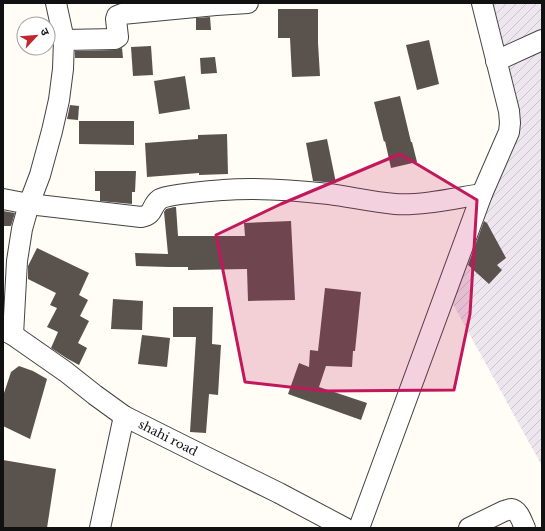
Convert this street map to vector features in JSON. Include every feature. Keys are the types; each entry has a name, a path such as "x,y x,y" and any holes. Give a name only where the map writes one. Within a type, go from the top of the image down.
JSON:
{"street":[{"path":"8,333 22,230 29,204 40,175 59,100 63,69 64,40 56,3"},
{"path":"64,40 115,39 118,37 116,19 119,15 216,4 248,3"},
{"path":"359,528 482,194 508,132 510,123 509,111 482,3"},
{"path":"496,61 542,40"},
{"path":"3,199 29,204 141,217 150,214 156,203 163,198 223,190 257,189 293,191 330,194 396,204 422,203 482,194"},
{"name":"shahi road","path":"8,333 66,372 124,416 279,493 345,528"},
{"path":"100,528 124,416"},
{"path":"469,528 510,509 517,513 525,528"}],"highlighted area":[{"path":"400,154 477,200 470,314 454,390 325,391 245,382 216,235 281,204"}],"shaded area":[{"path":"489,3 542,3 542,466 443,286 521,126 501,63"}],"building":[{"path":"278,9 318,9 320,76 292,77 290,38 278,38"},
{"path":"210,17 211,30 196,30 196,18"},
{"path":"429,40 439,84 417,90 406,45"},
{"path":"151,46 153,75 133,76 131,47"},
{"path":"122,48 123,58 75,58 75,51 115,50"},
{"path":"215,57 217,73 201,74 200,58"},
{"path":"185,76 190,109 159,114 154,81"},
{"path":"400,96 417,162 391,168 374,102"},
{"path":"70,105 79,106 78,120 67,119"},
{"path":"79,121 134,121 134,145 79,144"},
{"path":"227,134 228,174 199,175 199,173 147,177 145,143 198,139 198,135"},
{"path":"327,139 336,183 313,181 306,143"},
{"path":"95,171 136,171 135,192 132,192 132,204 100,201 100,191 95,191"},
{"path":"176,207 178,236 245,236 244,223 291,221 295,300 248,301 247,269 188,270 188,267 136,266 135,253 168,254 164,212 166,209"},
{"path":"3,211 15,213 11,226 3,226"},
{"path":"484,221 487,223 506,258 497,265 502,270 489,284 468,265"},
{"path":"37,248 89,273 79,295 88,300 80,316 89,321 78,343 87,348 79,365 51,348 58,332 47,327 57,308 50,305 56,293 28,279 28,266"},
{"path":"325,288 361,292 352,367 326,366 319,387 367,403 361,420 288,394 299,363 309,367 310,350 318,351"},
{"path":"113,299 143,301 142,330 111,329"},
{"path":"173,307 213,307 212,344 221,345 218,395 209,394 206,433 190,432 196,337 173,337"},
{"path":"142,335 170,338 167,367 138,364"},
{"path":"19,366 33,371 47,379 30,439 3,426 3,396 11,372"},
{"path":"3,460 56,469 47,528 3,528"}]}
